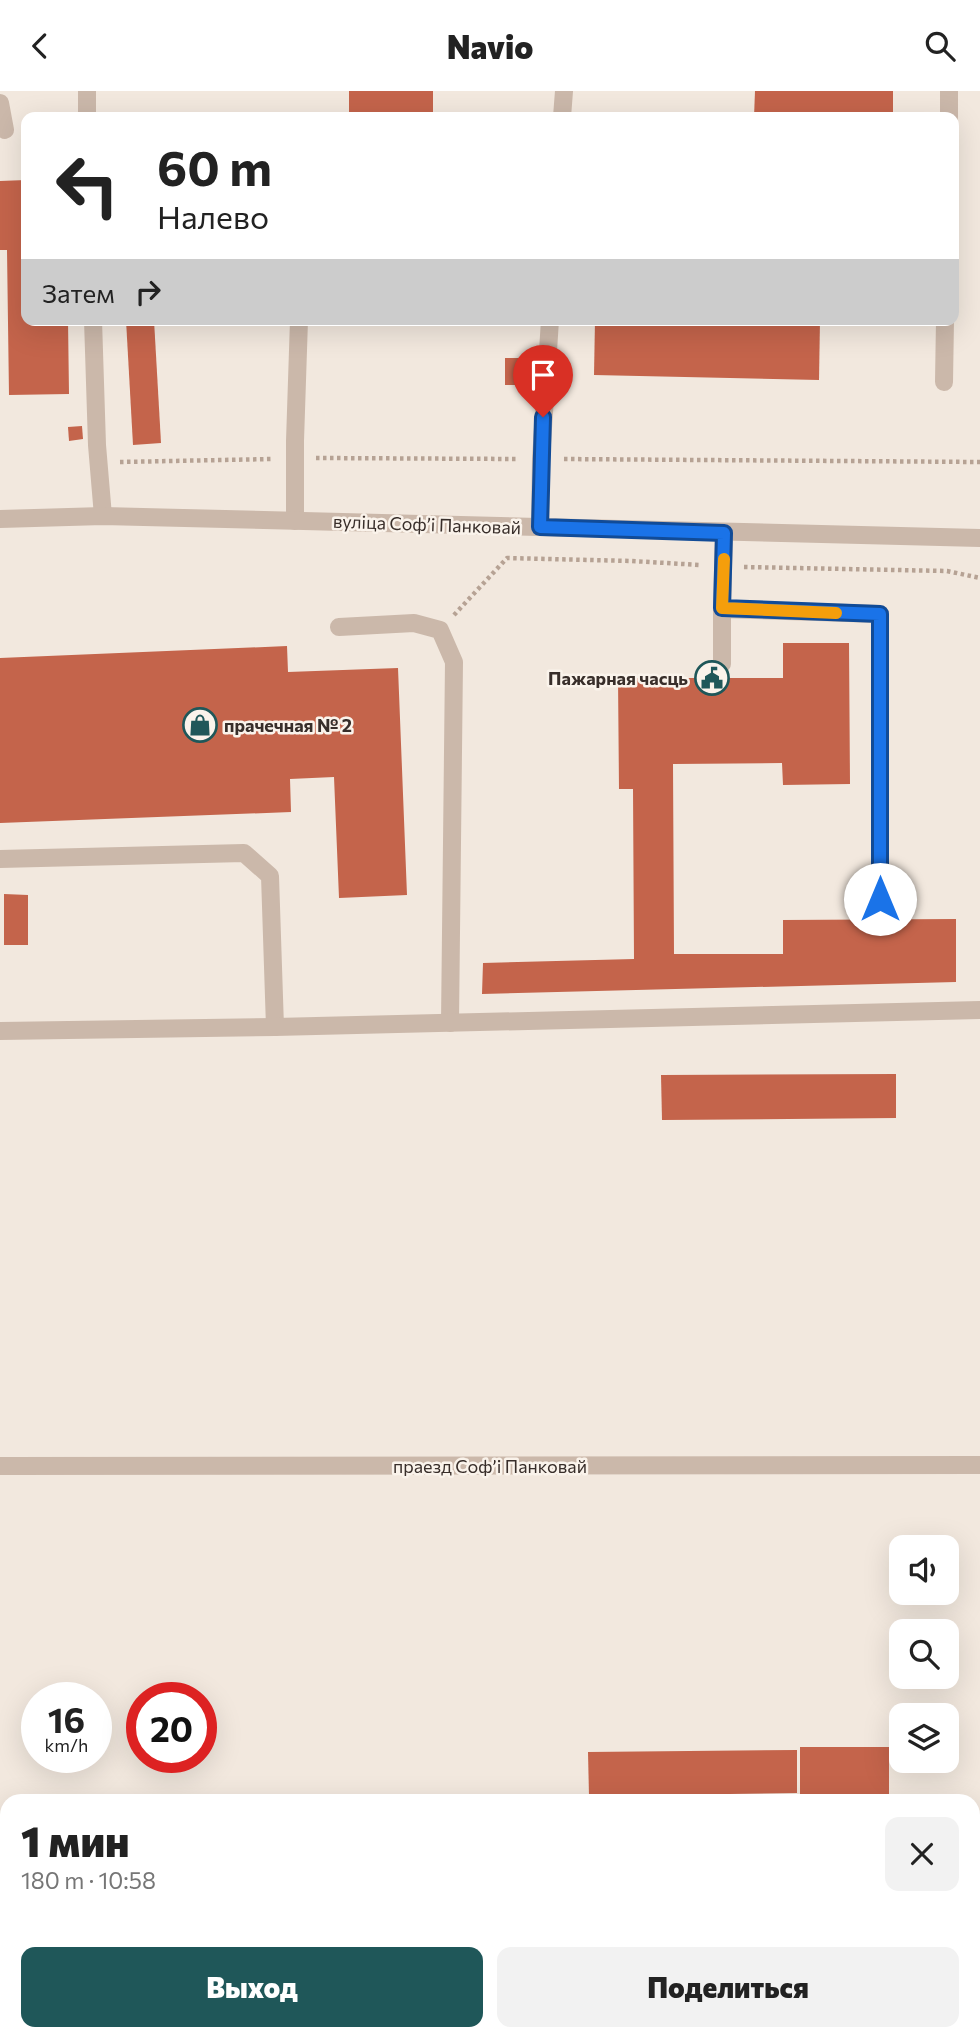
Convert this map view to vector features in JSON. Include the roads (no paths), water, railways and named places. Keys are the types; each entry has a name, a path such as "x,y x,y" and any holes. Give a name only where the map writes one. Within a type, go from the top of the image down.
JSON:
{"street":[{"path":"86,91 87,112"},
{"path":"562,112 564,91"},
{"path":"949,91 949,112"},
{"path":"0,103 5,130"},
{"path":"93,326 97,445 103,516"},
{"path":"295,521 299,326"},
{"path":"540,527 541,459 550,326"},
{"path":"944,382 945,326"},
{"name":"вуліца Софʼі Панковай","path":"0,519 103,516 980,538"},
{"path":"722,664 724,533"},
{"path":"722,608 880,614 880,899"},
{"path":"339,627 414,623 440,630 454,662 450,1023"},
{"path":"0,859 244,853 270,876 275,1027"},
{"path":"0,1031 980,1010"},
{"name":"праезд Софʼі Панковай","path":"0,1466 980,1465"}],"place":[{"name":"Пажарная часць","path":"712,678"},
{"name":"прачечная № 2","path":"200,725"}]}
